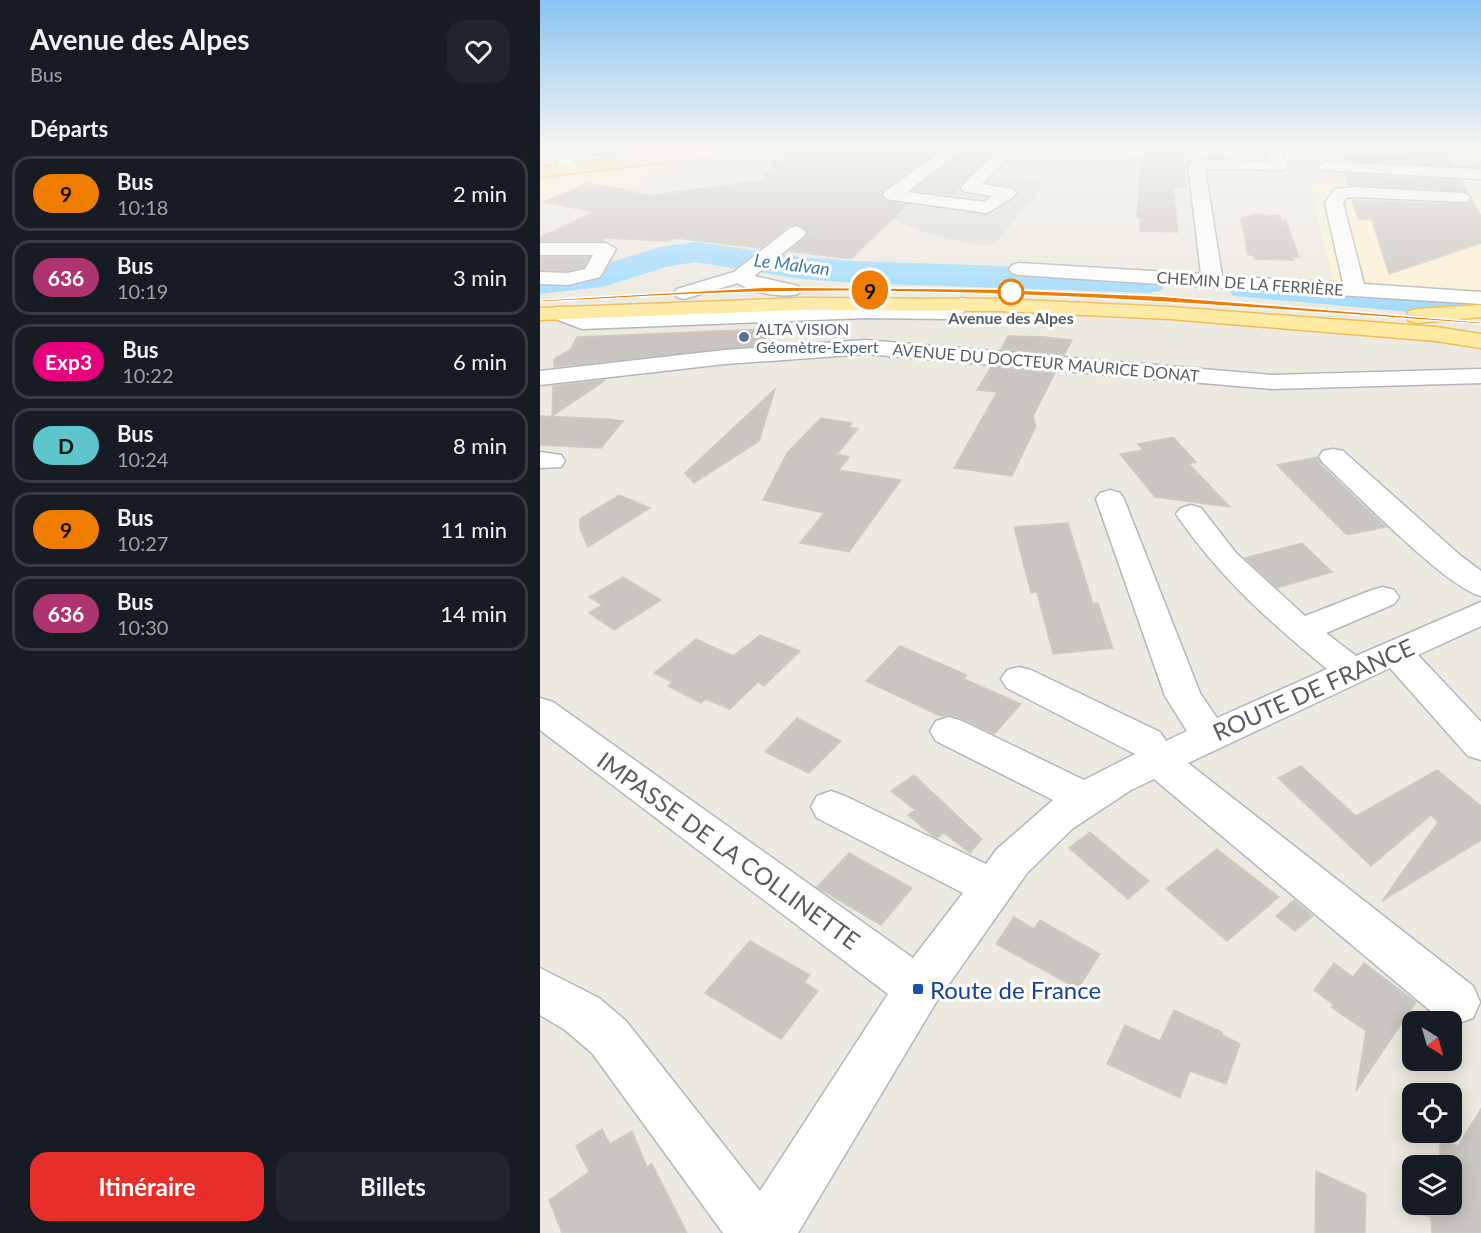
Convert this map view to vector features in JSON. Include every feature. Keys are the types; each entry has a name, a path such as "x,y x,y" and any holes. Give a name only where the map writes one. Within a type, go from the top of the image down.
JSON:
{"main road":[{"path":"555,298 791,290 1089,295 1399,316 1479,311"},
{"path":"961,304 1170,313 1436,334 1481,341"}],"street":[{"path":"962,205 987,208 992,205"},
{"path":"1202,205 1212,279"},
{"path":"1334,205 1355,290"},
{"path":"684,292 744,274 797,232"},
{"path":"540,249 606,249 593,273 555,298"},
{"name":"CHEMIN DE LA FERRIÈRE","path":"1019,269 1212,279 1448,297 1471,305 1479,311"},
{"path":"744,274 752,283 791,290"},
{"path":"540,278 555,298 582,322 865,312 949,313 961,304"},
{"name":"AVENUE DU DOCTEUR MAURICE DONAT","path":"540,378 724,357 866,347 1272,382 1481,376"},
{"path":"1333,457 1450,563 1481,586"},
{"path":"1110,499 1184,696 1209,735"},
{"path":"1191,514 1209,542 1242,580 1352,671"},
{"path":"1302,630 1383,597"},
{"name":"ROUTE DE FRANCE","path":"768,1231 918,989 1012,861 1058,818 1117,779 1209,735 1481,613"},
{"path":"1395,652 1481,746"},
{"path":"1019,679 1147,742 1158,760 1456,1002"},
{"name":"IMPASSE DE LA COLLINETTE","path":"540,711 918,989"},
{"path":"949,731 1086,799"},
{"path":"831,807 992,887"},
{"path":"540,990 582,1014 609,1037 747,1219 768,1231"}],"shaded area":[{"path":"543,205 592,205 578,210"},
{"path":"854,205 1027,205 994,245 973,245 921,231"},
{"path":"1314,205 1481,205 1481,293 1334,286"}],"building":[{"path":"556,205 907,205 851,259 789,251 808,233 796,224 789,226 761,248 675,238 669,241 604,238 603,241 540,241 540,237 595,212"},
{"path":"1138,205 1175,205 1178,232 1140,231 1140,218 1137,218"},
{"path":"1353,205 1475,205 1481,216 1481,243 1389,274 1372,220 1358,219"},
{"path":"1255,214 1280,216 1281,220 1286,220 1299,257 1293,257 1294,260 1254,259 1253,255 1248,255 1241,218"},
{"path":"540,257 589,257 584,267 568,271 540,270"},
{"path":"764,329 766,345 554,367 554,359 570,350 577,337"},
{"path":"1008,336 1072,340 1064,355 1001,349"},
{"path":"991,367 1055,373 1033,416 1036,426 1012,476 954,468 997,392 977,390"},
{"path":"606,380 552,416 553,386"},
{"path":"775,389 759,441 694,483 685,473"},
{"path":"540,416 623,421 601,448 540,445"},
{"path":"821,418 852,423 849,427 858,429 837,454 849,457 839,470 901,480 849,552 800,543 824,513 763,500 787,453"},
{"path":"1173,437 1196,462 1189,464 1230,507 1155,497 1120,454 1143,450 1138,444"},
{"path":"1317,457 1321,465 1386,527 1347,535 1277,465"},
{"path":"619,495 650,508 588,547 580,529 580,519"},
{"path":"1068,523 1093,604 1098,603 1113,648 1053,654 1037,592 1031,593 1014,527"},
{"path":"1302,543 1332,572 1277,588 1245,558"},
{"path":"623,577 661,600 614,630 589,613 602,605 589,597"},
{"path":"760,635 800,651 764,686 758,682 730,709 705,699 701,703 668,686 672,682 654,673 696,639 733,656"},
{"path":"900,646 967,675 964,679 1021,704 994,734 963,719 950,715 940,716 866,681"},
{"path":"797,718 841,741 809,773 765,752"},
{"path":"1301,766 1356,816 1437,770 1481,806 1481,840 1382,901 1438,822 1431,815 1371,866 1278,778"},
{"path":"914,775 982,839 970,853 944,833 937,838 933,836 908,815 915,810 891,791"},
{"path":"1090,832 1149,881 1128,899 1069,848"},
{"path":"1217,849 1279,897 1227,941 1166,889"},
{"path":"849,853 912,888 881,925 817,887"},
{"path":"1294,900 1313,916 1295,931 1276,916"},
{"path":"1014,917 1034,929 1040,920 1100,954 1078,989 996,944"},
{"path":"750,941 810,975 804,982 818,991 781,1039 705,993"},
{"path":"1334,963 1353,977 1364,963 1416,1002 1410,1011 1402,1011 1402,1023 1356,1091 1366,1031 1331,1007 1334,1005 1314,990"},
{"path":"1174,1010 1222,1032 1222,1035 1240,1044 1226,1084 1190,1071 1180,1098 1107,1064 1125,1025 1160,1041"},
{"path":"1481,1109 1481,1233 1432,1233 1431,1217 1423,1215 1462,1215 1462,1155 1440,1155 1440,1143 1458,1146 1462,1143"},
{"path":"602,1129 610,1144 632,1131 647,1167 652,1164 687,1233 562,1233 549,1200 589,1172 576,1146"},
{"path":"1316,1171 1366,1194 1365,1233 1315,1233"}],"waterway":[{"name":"Le Malvan","path":"540,283 602,276 661,257 695,252 802,268 854,272 1149,282"},
{"name":"Le Malvan","path":"1246,288 1444,304"}],"bus line":[{"name":"9","path":"540,300 767,289 993,291 1159,298 1481,322"}],"place":[{"name":"Avenue des Alpes","path":"1011,292"},
{"name":"ALTA VISION Géomètre-Expert","path":"744,337"},
{"name":"Route de France","path":"918,989"}]}
